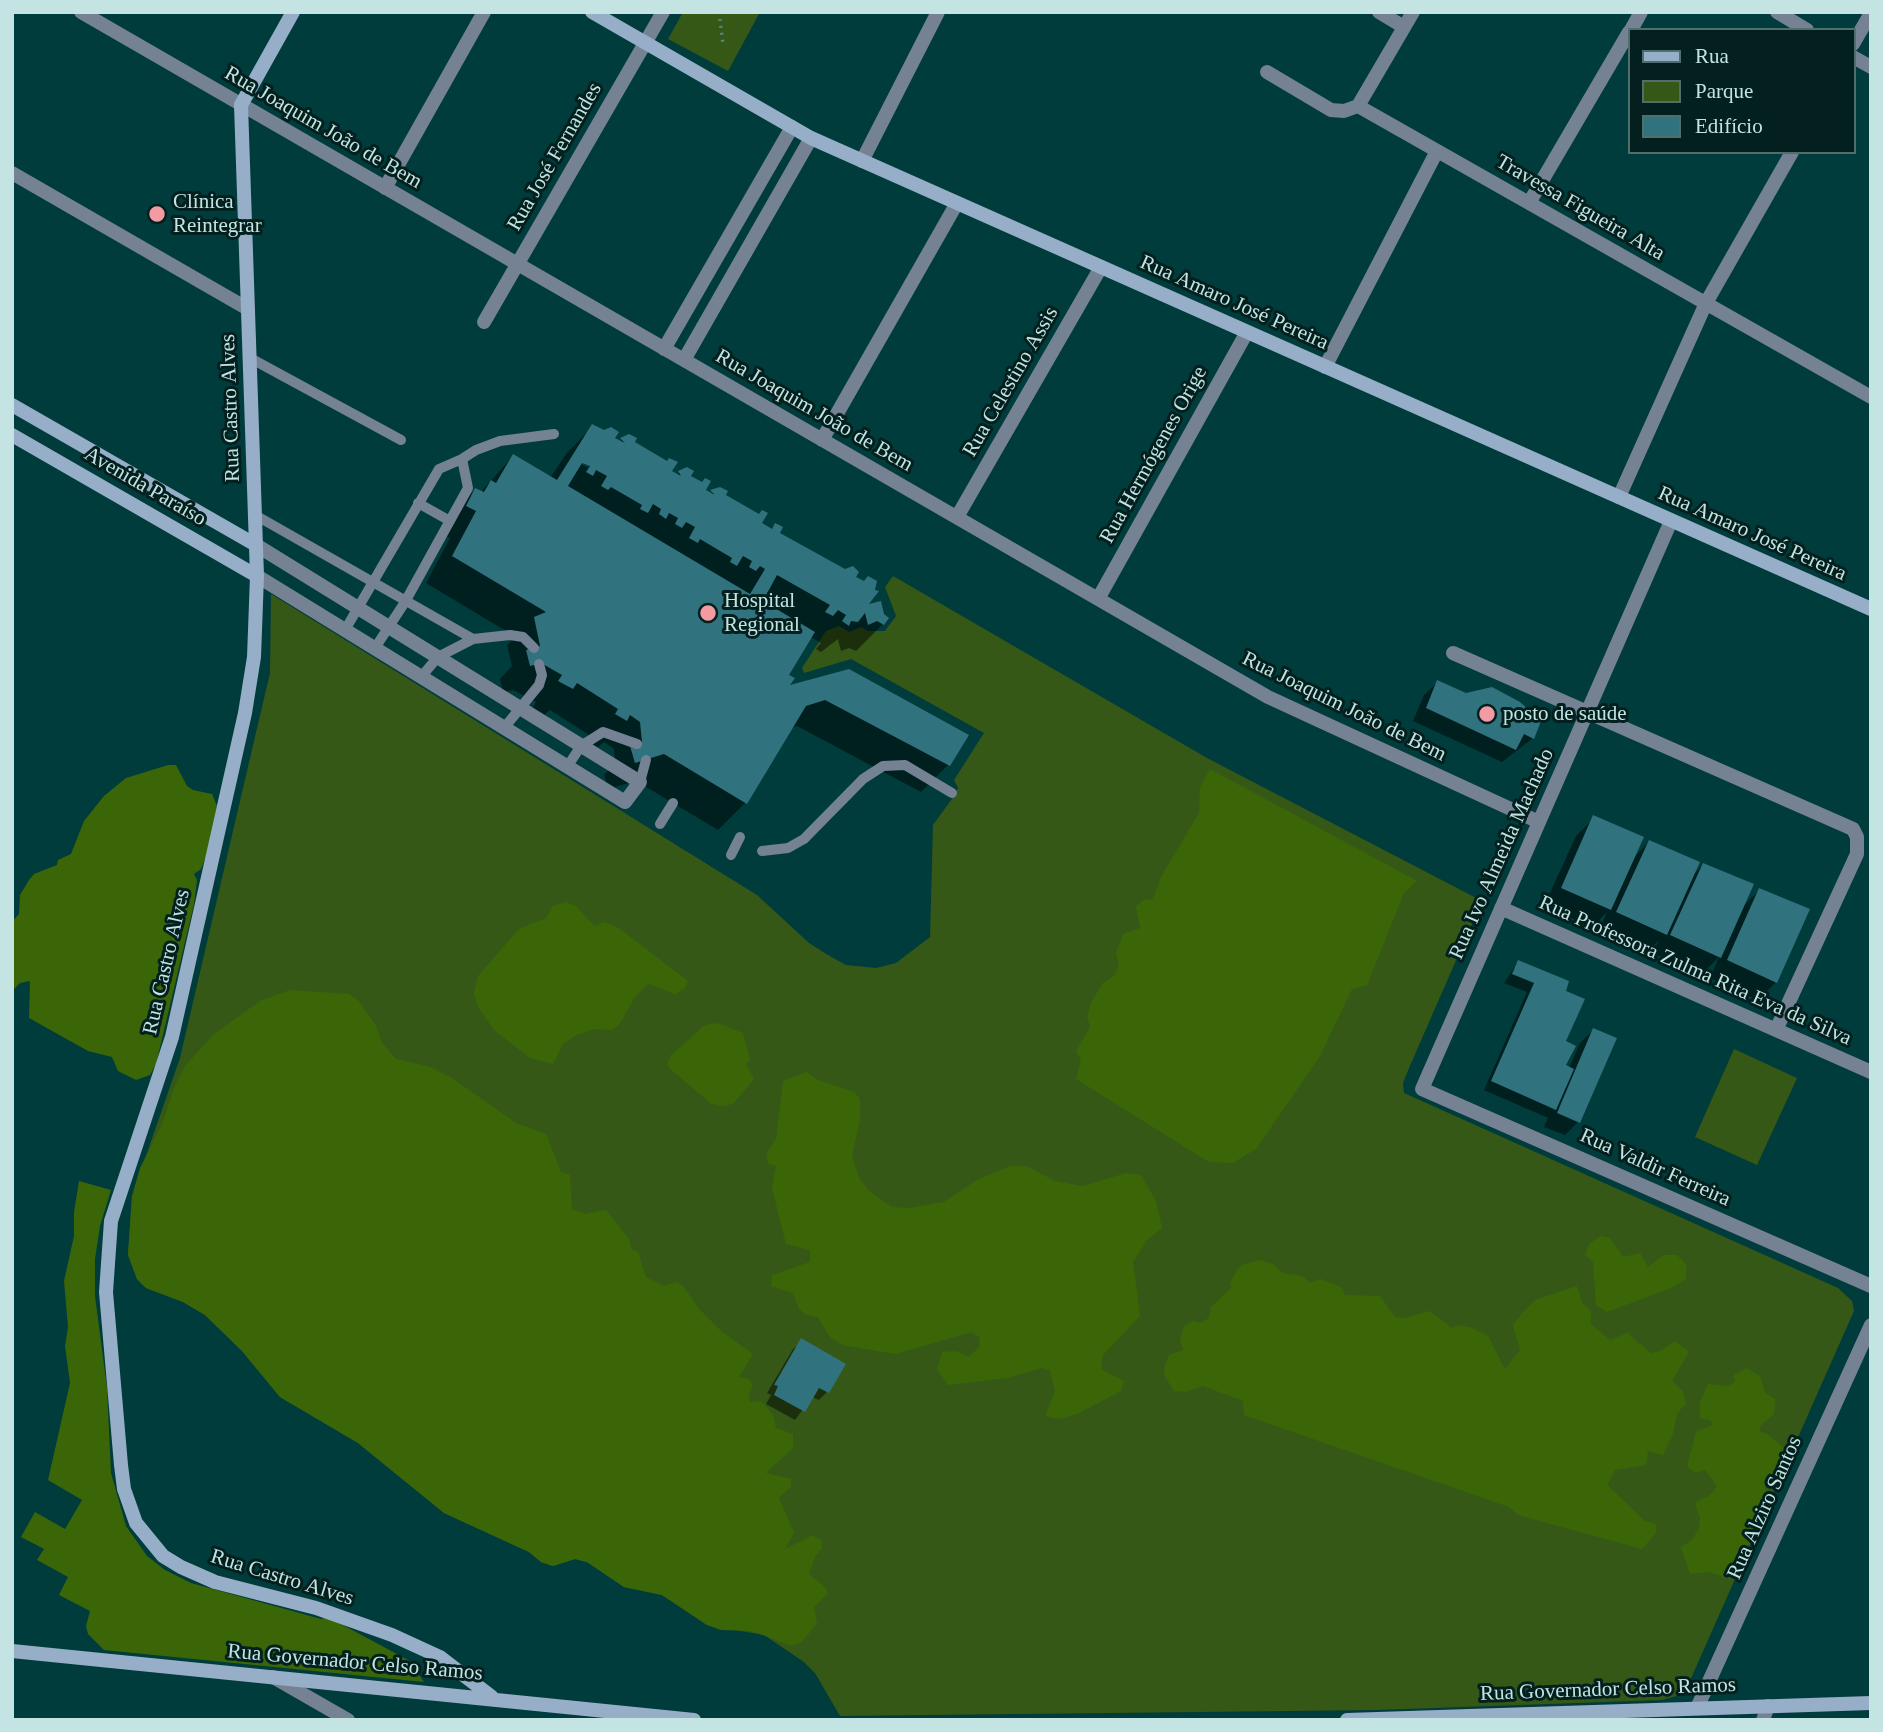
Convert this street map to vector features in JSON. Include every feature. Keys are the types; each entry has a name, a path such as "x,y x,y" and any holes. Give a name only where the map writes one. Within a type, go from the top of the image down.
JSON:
{"street":[{"name":"Rua Joaquim João de Bem","path":"80,12 1298,713 1539,822"},
{"path":"105,26 113,12"},
{"path":"241,104 293,12"},
{"path":"385,188 484,12"},
{"name":"Rua Amaro José Pereira","path":"592,12 811,138 1871,609"},
{"name":"Rua José Fernandes","path":"484,322 663,12"},
{"path":"862,161 939,12"},
{"path":"1379,12 1404,27"},
{"path":"1267,72 1331,110 1344,111 1358,106 1413,12"},
{"path":"1632,28 1641,12"},
{"path":"1777,12 1804,28"},
{"path":"1855,41 1871,13"},
{"path":"1530,203 1628,34"},
{"path":"1855,58 1871,67"},
{"name":"Rua Castro Alves","path":"241,104 257,576 254,657 242,727 172,1037 162,1075 115,1203 108,1245 106,1292 124,1489 136,1522 147,1539 181,1567 224,1585 330,1612 392,1635 440,1657 492,1697"},
{"name":"Travessa Figueira Alta","path":"1358,106 1871,396"},
{"path":"664,349 792,127"},
{"path":"684,360 811,138"},
{"path":"1325,367 1437,151"},
{"path":"1619,497 1706,303 1791,154"},
{"path":"12,173 248,309"},
{"path":"821,440 957,203"},
{"name":"Rua Celestino Assis","path":"957,517 1101,267"},
{"name":"Rua Hermógenes Orige","path":"1098,599 1247,332"},
{"name":"Avenida Paraíso","path":"12,405 256,545"},
{"name":"Avenida Paraíso","path":"12,435 257,576"},
{"name":"Rua Ivo Almeida Machado","path":"1422,1089 1671,521"},
{"path":"256,545 639,782 625,802 257,576"},
{"path":"1452,653 1846,823 1857,837 1857,854 1776,1030"},
{"name":"Rua Professora Zulma Rita Eva da Silva","path":"1502,908 1871,1072"},
{"name":"Rua Valdir Ferreira","path":"1422,1089 1871,1286"},
{"name":"Rua Alziro Santos","path":"1698,1708 1871,1325"},
{"name":"Rua Governador Celso Ramos","path":"12,1651 492,1697 587,1714 694,1720"},
{"path":"271,1676 348,1720"},
{"name":"Rua Governador Celso Ramos","path":"1348,1720 1698,1708 1766,1713 1871,1703"}],"lane":[{"path":"250,358 401,440"},
{"path":"345,630 439,469 500,441 554,434"},
{"path":"375,648 405,602 468,488 462,459"},
{"path":"418,503 450,521"},
{"path":"255,515 473,639"},
{"path":"421,677 438,657 473,639 510,635 523,637 534,648"},
{"path":"504,728 539,685 542,675 539,664"},
{"path":"567,766 581,746 603,732 637,744"},
{"path":"639,782 646,760"},
{"path":"762,851 788,848 804,839 863,779 883,766 905,765 952,793"},
{"path":"660,824 673,803"},
{"path":"731,855 740,837"}],"path":[{"path":"719,12 723,44"}],"green space":[{"path":"683,12 760,12 728,71 668,39"},
{"path":"893,576 1207,758 1482,901 1409,1068 1403,1083 1404,1093 1838,1288 1852,1301 1854,1311 1684,1694 1662,1700 1376,1710 840,1716 815,1673 804,1662 764,1635 707,1625 662,1595 624,1587 587,1562 575,1559 553,1566 541,1562 529,1552 444,1513 358,1443 280,1397 242,1351 205,1315 183,1302 146,1288 137,1279 128,1255 132,1196 180,1058 270,673 271,594 757,895 809,943 828,955 846,965 876,968 896,963 930,937 933,825 954,796 958,788 954,780 984,733 851,659 804,673 802,668 826,631 839,626 849,632 861,627 868,631 885,631 896,616 885,587"},
{"path":"176,765 187,786 193,790 212,794 217,806 206,856 201,869 194,874 197,880 194,904 156,1064 150,1075 136,1080 118,1071 112,1057 88,1051 29,1018 30,981 20,983 12,991 12,922 19,914 20,895 29,880 34,874 57,865 58,860 71,854 84,821 104,796 126,778"},
{"path":"1210,769 1417,881 1404,893 1367,985 1352,989 1320,1056 1256,1149 1233,1163 1209,1162 1076,1079 1081,1060 1076,1051 1090,1027 1087,1016 1092,1001 1103,983 1114,976 1119,965 1116,953 1123,934 1140,928 1136,906 1144,900 1153,899 1161,877 1199,813 1200,788"},
{"path":"566,902 576,906 594,926 605,922 620,929 688,981 686,987 675,994 648,984 635,997 619,1025 612,1030 595,1029 576,1035 563,1044 553,1064 530,1058 494,1030 478,1007 474,993 478,976 520,928 546,918 553,906"},
{"path":"290,990 349,994 359,1001 376,1026 382,1043 396,1059 430,1067 452,1078 516,1123 546,1134 561,1172 570,1175 572,1209 584,1214 606,1210 629,1239 631,1249 638,1252 646,1277 664,1286 676,1282 683,1286 699,1309 722,1332 753,1354 739,1377 749,1379 753,1386 749,1393 750,1402 760,1401 773,1415 776,1428 793,1434 793,1448 766,1473 791,1479 791,1486 779,1498 794,1533 785,1549 813,1535 821,1540 822,1548 815,1557 809,1574 825,1587 828,1593 814,1607 817,1623 802,1642 792,1646 752,1631 721,1630 707,1625 662,1595 624,1587 587,1562 575,1559 553,1566 541,1562 529,1552 444,1513 358,1443 280,1397 242,1351 205,1315 183,1302 146,1288 137,1279 128,1255 132,1196 140,1168 163,1122 174,1088 185,1066 213,1035 260,1001"},
{"path":"718,1023 743,1033 750,1059 746,1064 754,1079 733,1104 723,1106 712,1104 669,1068 667,1063 671,1055 705,1025"},
{"path":"1734,1049 1797,1078 1757,1165 1695,1137"},
{"path":"807,1072 818,1080 854,1092 860,1099 860,1120 852,1156 859,1178 870,1192 892,1207 910,1208 944,1202 977,1180 1010,1166 1026,1166 1055,1181 1083,1186 1126,1173 1141,1175 1156,1201 1162,1228 1147,1240 1133,1262 1140,1316 1103,1355 1101,1369 1124,1381 1121,1391 1077,1414 1059,1419 1045,1416 1055,1391 1050,1370 1041,1368 1008,1378 948,1385 937,1369 942,1352 956,1351 969,1357 979,1347 980,1338 972,1332 895,1354 842,1345 829,1336 818,1317 806,1315 799,1309 793,1293 771,1286 772,1275 810,1262 810,1250 786,1244 772,1188 776,1166 768,1164 766,1154 776,1139 783,1081"},
{"path":"79,1181 111,1190 100,1226 95,1259 95,1296 107,1388 111,1473 126,1526 147,1556 165,1570 191,1583 321,1619 328,1617 408,1660 424,1682 104,1650 88,1634 86,1626 90,1611 59,1595 68,1577 37,1560 44,1549 21,1537 35,1512 65,1529 82,1500 48,1480 70,1383 65,1346 68,1327 64,1281 74,1236 74,1212"},
{"path":"1601,1236 1610,1238 1623,1257 1640,1253 1648,1267 1664,1255 1677,1255 1686,1264 1686,1279 1671,1288 1607,1312 1596,1305 1593,1262 1585,1254 1589,1244"},
{"path":"1259,1260 1273,1264 1282,1273 1303,1276 1309,1283 1321,1279 1341,1287 1345,1295 1380,1296 1395,1317 1404,1318 1429,1311 1452,1328 1457,1325 1470,1327 1488,1336 1505,1369 1520,1350 1513,1325 1523,1312 1535,1300 1577,1286 1582,1303 1591,1311 1591,1324 1610,1340 1627,1333 1651,1353 1660,1351 1675,1341 1689,1352 1672,1381 1683,1391 1686,1403 1677,1414 1673,1434 1663,1455 1648,1451 1646,1465 1615,1470 1607,1485 1645,1521 1656,1524 1656,1533 1642,1549 1518,1515 1509,1507 1244,1415 1243,1401 1203,1386 1186,1392 1174,1391 1164,1375 1165,1365 1169,1355 1183,1350 1180,1339 1184,1326 1192,1321 1200,1323 1209,1318 1211,1307 1232,1287 1230,1283 1237,1270 1242,1265"},
{"path":"1746,1368 1760,1376 1765,1393 1775,1399 1774,1414 1760,1426 1760,1432 1769,1435 1783,1448 1786,1456 1785,1469 1763,1481 1767,1494 1760,1525 1730,1579 1709,1572 1690,1574 1681,1547 1692,1540 1699,1528 1700,1518 1695,1503 1710,1495 1717,1486 1705,1470 1695,1473 1687,1466 1696,1432 1712,1425 1711,1421 1700,1418 1700,1402 1708,1384 1728,1386 1735,1382 1734,1375"}],"building":[{"name":"Hospital Regional","path":"592,424 604,430 611,427 619,432 615,438 625,443 620,438 629,434 637,438 635,442 667,461 669,458 678,462 672,471 681,476 678,471 687,467 694,471 691,476 702,482 705,478 711,481 706,490 715,495 710,490 720,487 728,491 726,495 759,514 762,510 768,513 762,523 772,529 775,523 783,527 780,533 845,569 853,566 859,572 856,577 864,581 868,576 877,581 875,590 879,591 869,604 881,601 884,614 889,618 884,625 877,621 868,625 865,613 858,622 851,621 849,626 842,621 846,615 838,610 833,616 825,612 830,605 777,575 763,601 815,632 789,675 795,678 790,685 849,669 969,735 950,766 825,700 806,706 747,804 664,754 635,763 630,746 642,742 640,722 630,715 627,721 615,714 618,709 577,683 573,689 558,681 562,675 541,663 530,666 526,650 540,646 534,617 546,612 452,556 476,511 466,506 475,488 484,492 491,480 496,483 513,454 557,480","holes":["582,463 590,466 586,472 593,476 596,470 607,476 601,486 608,490 611,487 642,505 640,509 648,513 653,504 661,509 659,514 666,519 669,513 678,518 675,524 682,528 686,522 695,527 689,538 698,543 700,539 732,558 730,562 737,566 743,556 752,561 749,567 756,571 760,566 765,569 750,594 568,486"]},
{"name":"posto de saúde","path":"1437,680 1466,693 1492,687 1520,702 1541,721 1534,739 1524,734 1516,750 1426,708"},
{"path":"1593,815 1644,837 1611,910 1561,888"},
{"path":"1649,840 1700,862 1667,935 1616,912"},
{"path":"1703,863 1754,884 1721,958 1670,935"},
{"path":"1759,888 1810,909 1777,983 1727,960"},
{"path":"1518,960 1569,981 1566,991 1585,999 1566,1041 1576,1046 1566,1065 1574,1069 1556,1110 1491,1081 1534,983 1512,974"},
{"path":"1593,1028 1617,1038 1580,1123 1557,1113"},
{"path":"801,1338 846,1364 829,1393 819,1388 805,1412 774,1395 778,1386 774,1385"}],"place":[{"name":"Clínica Reintegrar","path":"157,214"},
{"name":"Hospital Regional","path":"708,613"},
{"name":"posto de saúde","path":"1487,714"}]}
